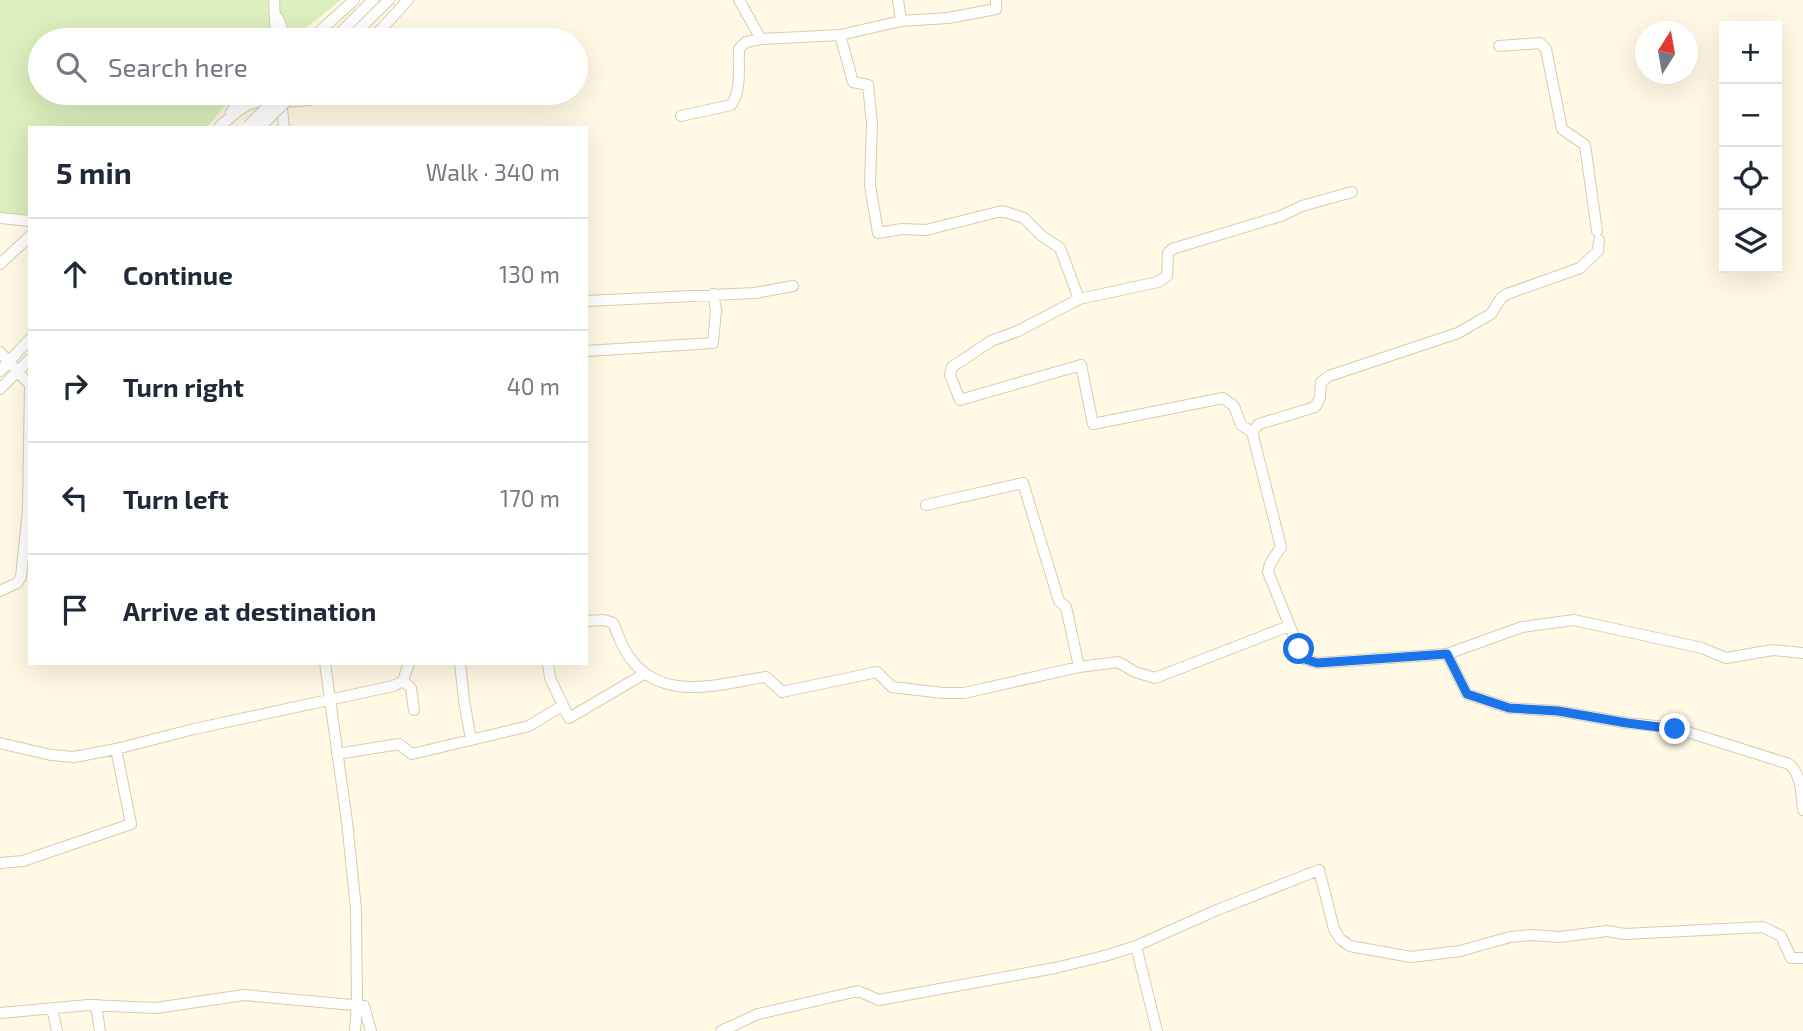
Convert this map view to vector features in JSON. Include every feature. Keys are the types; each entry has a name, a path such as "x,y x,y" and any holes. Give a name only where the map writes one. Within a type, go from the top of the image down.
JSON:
{"street":[{"path":"323,28 354,0"},
{"path":"345,28 373,0"},
{"path":"360,28 389,0"},
{"path":"382,28 408,0"},
{"path":"739,0 761,39"},
{"path":"898,0 901,21"},
{"path":"681,116 731,105 734,102 738,85 739,49 746,42 840,35 901,21 948,18 996,9 996,0"},
{"path":"274,3 275,28"},
{"path":"274,3 282,28"},
{"path":"840,35 853,82 868,85 872,124 870,185 878,233 902,229 926,230 1002,211 1024,218 1042,236 1060,248 1079,299"},
{"path":"1252,432 1259,424 1315,407 1320,398 1321,382 1329,376 1444,339 1491,314 1501,298 1507,294 1580,268 1598,251 1585,145 1562,129 1546,49 1540,43 1499,46"},
{"path":"220,126 236,105"},
{"path":"220,126 249,105"},
{"path":"252,126 276,105"},
{"path":"252,126 279,105"},
{"path":"277,126 281,105"},
{"path":"282,105 284,126"},
{"path":"1352,192 1172,249 1168,253 1167,276 1158,282 1079,299 1018,331 991,341 952,367 950,375 960,400 1081,365 1093,424 1223,398 1234,406 1241,425 1252,432 1281,547 1268,572 1305,659 1317,663 1447,654 1522,626 1573,620 1702,648 1726,658 1773,650 1803,653"},
{"path":"0,218 28,221"},
{"path":"0,264 28,238"},
{"path":"588,301 755,293 793,286"},
{"path":"588,351 713,343 716,310 713,294"},
{"path":"4,367 28,341"},
{"path":"0,352 4,367"},
{"path":"0,389 28,362"},
{"path":"4,367 17,373 28,383"},
{"path":"926,505 1023,483 1059,601 1066,607 1079,667"},
{"path":"0,591 17,583 21,577 28,511"},
{"path":"588,621 604,620 614,623 628,656 644,674 669,686 691,687 766,677 782,692 877,671 892,687 943,693 964,693 1079,667 1118,662 1135,672 1155,678 1289,625"},
{"path":"1447,654 1467,694 1509,708 1558,711 1675,729 1789,764 1796,769 1803,810"},
{"path":"325,665 356,909 355,1031"},
{"path":"0,743 51,755 74,757 116,749 194,729 393,686 403,681 408,665"},
{"path":"460,665 471,740"},
{"path":"548,665 550,678 569,718 644,674"},
{"path":"403,681 411,688 414,710"},
{"path":"337,754 399,744 412,754 529,726 563,705"},
{"path":"0,863 23,860 131,824 116,749"},
{"path":"720,1031 758,1014 858,991 879,1000 1055,968 1136,946 1217,910 1319,870 1334,929 1340,939 1350,946 1411,957 1460,951 1510,937 1531,935 1560,937 1607,931 1625,934 1763,927 1781,936 1791,958 1803,958"},
{"path":"1136,946 1157,1031"},
{"path":"0,1013 96,1005 156,1008 244,995 357,1004 364,1006 371,1031"},
{"path":"96,1005 100,1031"},
{"path":"52,1008 57,1031"}],"green space":[{"path":"0,0 341,0 306,28 28,28 28,105 226,105 208,126 28,126 28,215 0,213"}],"route":[{"path":"1299,649 1305,659 1317,663 1447,654 1467,694 1509,708 1558,711 1675,729"}]}
